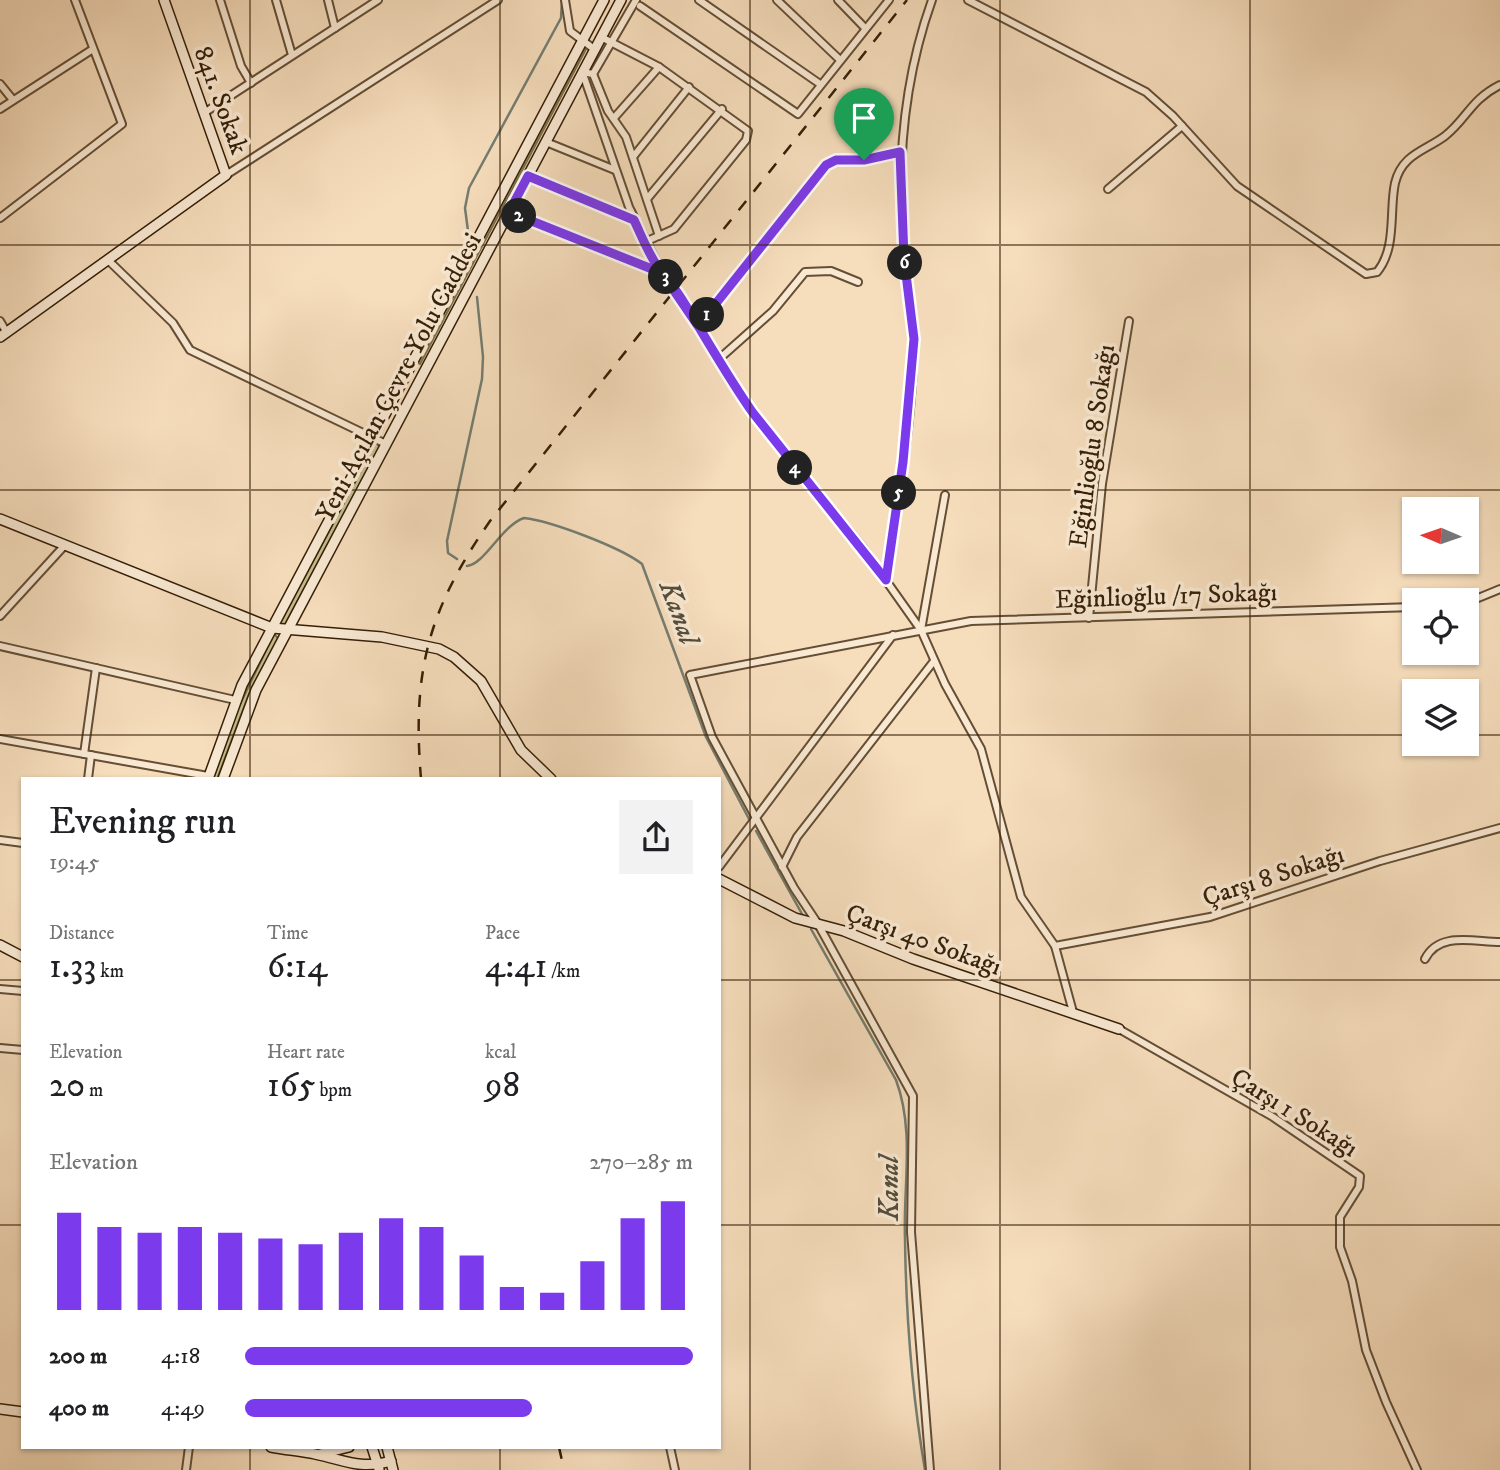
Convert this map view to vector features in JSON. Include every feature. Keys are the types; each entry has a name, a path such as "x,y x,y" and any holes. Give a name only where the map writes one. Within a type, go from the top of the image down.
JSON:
{"main road":[{"name":"841. Sokak","path":"164,0 226,174"},
{"name":"Yeni Açılan Çevre Yolu Caddesi","path":"208,777 235,700 604,0"},
{"name":"Yeni Açılan Çevre Yolu Caddesi","path":"224,777 256,690 621,0"},
{"path":"4,335 226,174"},
{"path":"0,519 272,628 413,642 439,649 454,657 481,681 521,750 549,777"},
{"name":"Çarşı 40 Sokağı","path":"721,880 789,916 1119,1029"},
{"path":"0,945 21,956"},
{"path":"0,1409 21,1412"},
{"path":"284,1449 318,1454 350,1466 392,1465"},
{"path":"318,1454 340,1449"},
{"path":"373,1449 379,1467"}],"street":[{"path":"0,218 119,128 122,121 75,0"},
{"path":"220,0 241,66 251,83"},
{"path":"276,0 292,55"},
{"path":"328,0 335,27"},
{"path":"204,113 377,0"},
{"path":"226,174 489,2 498,0"},
{"path":"565,0 570,31 594,49"},
{"path":"699,0 820,84"},
{"path":"777,0 839,60"},
{"path":"838,0 865,28"},
{"path":"593,74 638,3 798,114 889,0"},
{"path":"886,580 903,462 914,339 904,258 900,152 913,69 932,0"},
{"path":"968,0 1146,92 1182,126 1237,186 1360,272 1371,274 1381,267 1389,247 1396,180 1401,167 1418,150 1444,137 1482,94 1500,85"},
{"path":"601,37 659,66 747,128 746,140 674,229 645,242"},
{"path":"0,109 93,49"},
{"path":"614,118 659,66"},
{"path":"593,74 582,72 634,220 662,273 768,434 886,580 920,630 983,756 1021,897 1055,946 1073,1012"},
{"path":"593,74 604,104 623,131 659,236"},
{"path":"0,85 13,100"},
{"path":"633,157 689,87"},
{"path":"647,199 722,109"},
{"path":"1108,189 1182,126"},
{"path":"546,142 615,170"},
{"path":"698,326 830,162 864,160 900,152"},
{"path":"528,176 634,220"},
{"path":"509,212 662,273"},
{"path":"108,260 173,323 190,350 386,444"},
{"path":"719,359 773,311 805,272 831,271 858,282"},
{"path":"0,321 4,335"},
{"name":"Eğinlioğlu 8 Sokağı","path":"1088,618 1102,484 1129,321"},
{"path":"920,630 945,495"},
{"path":"0,617 65,545"},
{"path":"1479,598 1500,589"},
{"name":"Eğinlioğlu /17 Sokağı","path":"757,819 706,724 690,675 920,630 992,620 1402,607"},
{"path":"721,864 894,635"},
{"path":"0,646 235,700"},
{"path":"782,867 797,837 934,661"},
{"path":"88,777 87,754 96,668"},
{"path":"0,739 208,777"},
{"path":"757,819 913,1096 911,1232 930,1470"},
{"name":"Çarşı 8 Sokağı","path":"1055,946 1192,922 1254,905 1380,861 1500,828"},
{"path":"0,840 21,844"},
{"path":"1425,959 1432,948 1445,940 1500,942"},
{"path":"0,989 21,991"},
{"name":"Çarşı 1 Sokağı","path":"1119,1029 1273,1118 1360,1176 1359,1187 1340,1217 1340,1247 1352,1281 1366,1350 1386,1402 1418,1470"},
{"path":"0,1048 21,1050"},
{"path":"186,1470 189,1449"},
{"path":"670,1449 675,1470"}],"shaded area":[{"path":"583,47 586,49 420,364 417,362"},
{"path":"376,443 380,446 283,628 279,625"},
{"path":"274,634 278,638 249,694 218,777 214,777 233,719"}],"waterway":[{"name":"Kanal","path":"468,231 465,208 469,188 561,18 562,0"},
{"name":"Kanal","path":"457,559 448,553 447,541 482,379 483,357 477,297"},
{"name":"Kanal","path":"467,566 480,559 508,529 524,518 585,536 642,564 706,737 749,819"},
{"name":"Kanal","path":"756,831 802,914"},
{"name":"Kanal","path":"811,929 896,1080 902,1099 907,1139 905,1219 908,1326 925,1470"}],"railway":[{"path":"421,777 419,706 429,643 439,613 469,553 490,521 907,0"},
{"path":"559,1449 564,1470"}],"route":[{"path":"864,160 836,160 826,165 812,184 698,326 676,289 662,273 636,265 509,212 528,176 634,220 662,273 668,279 676,289 744,401 886,580 903,462 914,327 904,258 900,152 864,160"}]}
